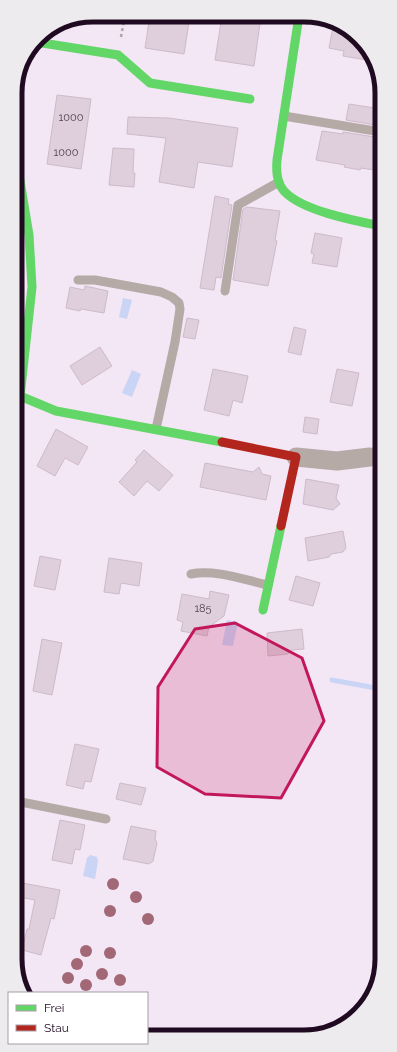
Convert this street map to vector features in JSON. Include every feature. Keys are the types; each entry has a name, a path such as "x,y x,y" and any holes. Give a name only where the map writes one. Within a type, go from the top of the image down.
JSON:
{"street":[{"path":"298,22 276,167 279,182 285,193 298,202 310,207 375,224"},
{"path":"43,43 118,55 150,83 250,99"},
{"path":"22,199 29,224 33,267 22,380"},
{"path":"22,397 56,411 296,457 336,461 370,457"},
{"path":"263,610 296,457"}],"lane":[{"path":"284,116 375,131"},
{"path":"225,291 238,205 279,182"},
{"path":"78,280 95,280 161,292 172,297 179,303 180,309 174,342 156,429"},
{"path":"22,329 28,330"},
{"path":"191,574 202,572 268,585"},
{"path":"22,802 106,819"}],"highlighted area":[{"path":"235,623 302,658 324,721 281,798 205,794 157,767 158,687 195,629"}],"water":[{"path":"123,298 132,300 127,319 119,317"},
{"path":"132,370 141,374 132,397 122,393"},
{"path":"227,620 238,622 233,646 222,645"},
{"path":"90,855 97,857 98,861 95,879 83,876 87,858"}],"building":[{"path":"149,22 189,22 184,54 145,48"},
{"path":"221,22 260,22 254,66 215,60"},
{"path":"333,28 344,34 354,43 368,60 343,56 344,51 329,48"},
{"path":"57,95 91,99 81,169 47,164"},
{"path":"349,104 375,108 375,125 346,120"},
{"path":"128,117 169,118 238,128 232,167 198,162 194,188 159,182 166,138 127,134"},
{"path":"322,131 343,134 343,132 375,137 375,170 361,168 360,170 344,167 345,165 316,160"},
{"path":"113,148 134,149 134,187 109,185"},
{"path":"215,196 229,199 228,204 232,205 221,278 216,277 214,290 200,288"},
{"path":"247,207 280,211 275,240 277,241 268,286 233,280 243,209"},
{"path":"315,233 342,238 337,267 312,263 314,254 311,253"},
{"path":"85,286 108,291 104,313 66,308 70,287 84,290"},
{"path":"187,318 199,320 195,339 183,337"},
{"path":"294,327 306,330 301,355 288,352"},
{"path":"100,347 112,366 82,385 70,366"},
{"path":"213,369 248,376 242,403 233,400 229,416 204,410"},
{"path":"337,369 359,373 352,406 330,402"},
{"path":"305,417 319,419 317,434 303,432"},
{"path":"56,429 88,447 78,465 65,458 55,476 37,466"},
{"path":"144,450 173,475 159,491 147,481 134,496 119,482 137,462 135,460"},
{"path":"205,463 253,472 259,467 262,474 271,476 266,500 200,487"},
{"path":"306,479 339,485 336,498 340,504 333,510 303,504"},
{"path":"343,531 346,548 343,552 331,554 329,557 308,561 305,538"},
{"path":"40,556 61,560 55,590 34,586"},
{"path":"109,558 142,563 139,586 121,583 119,594 104,592"},
{"path":"296,576 320,583 313,606 289,600"},
{"path":"210,591 229,595 224,616 209,627 207,636 181,631 183,622 177,620 182,594 209,599"},
{"path":"302,629 304,649 292,650 288,654 268,656 267,633"},
{"path":"42,639 62,643 52,695 33,691"},
{"path":"75,744 99,749 91,782 85,781 83,789 66,785"},
{"path":"120,783 146,788 141,805 116,799"},
{"path":"60,820 85,825 80,850 75,849 72,864 52,860"},
{"path":"131,826 156,831 155,839 157,843 153,861 149,864 123,859"},
{"path":"22,883 60,890 54,919 51,918 41,955 22,950 27,929 29,929 35,900 22,898"}],"waterway":[{"path":"332,680 375,688"}],"traffic: fast":[{"path":"298,22 277,160 277,173 280,185 282,189 293,199 304,205 330,214 375,225"},
{"path":"43,43 118,55 150,83 250,99"},
{"path":"22,193 29,235 32,287 22,378"},
{"path":"22,397 56,411 222,442"},
{"path":"263,610 281,526"}],"traffic: jam":[{"path":"222,442 296,457 281,526"}]}
